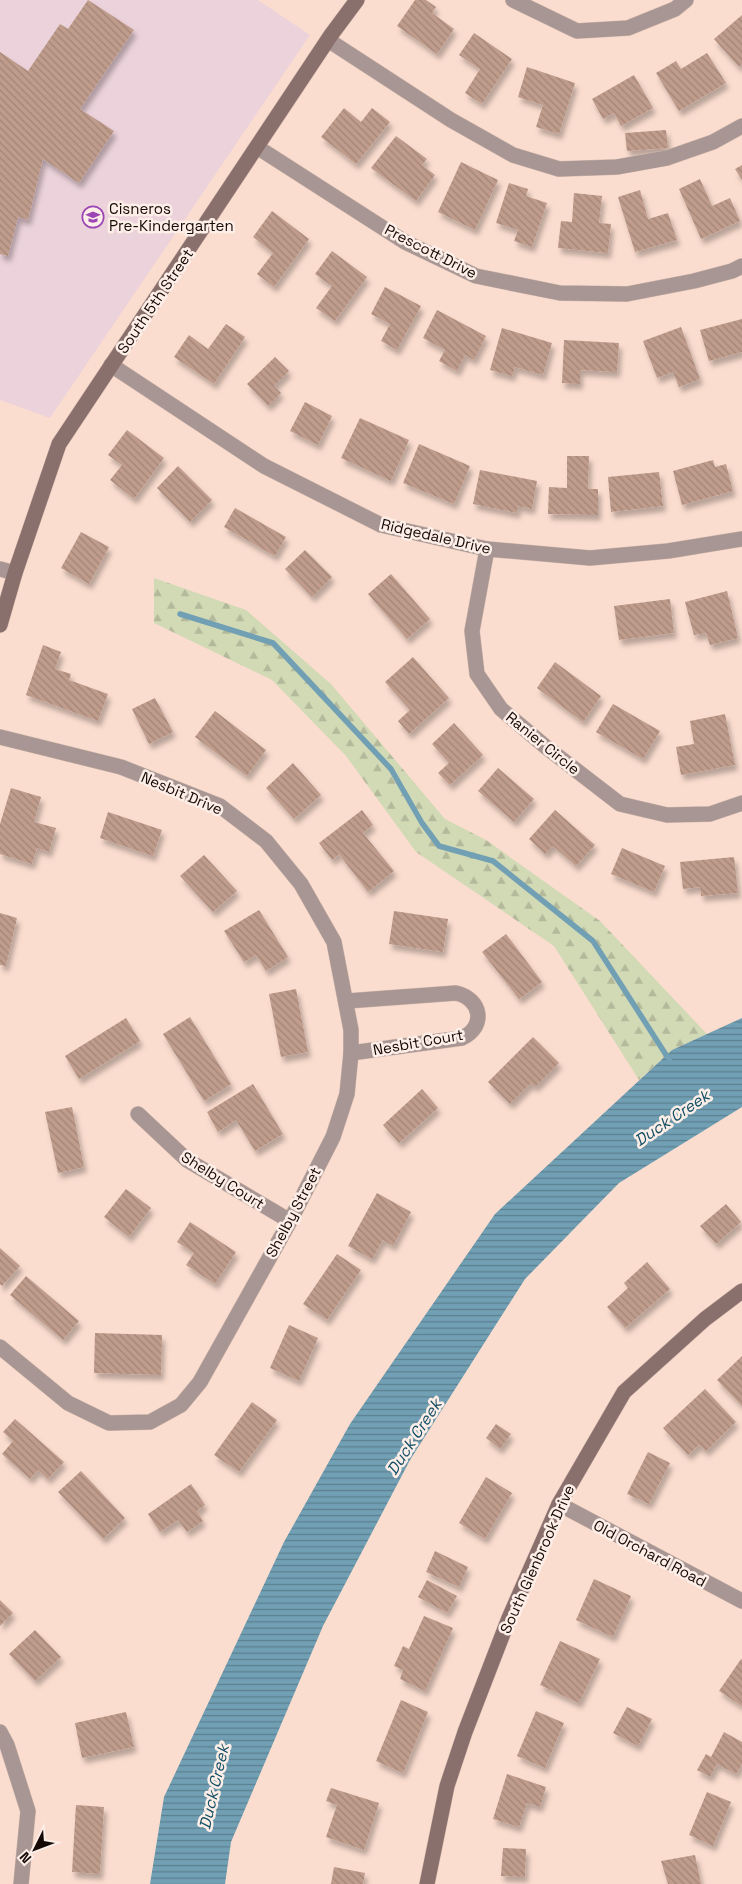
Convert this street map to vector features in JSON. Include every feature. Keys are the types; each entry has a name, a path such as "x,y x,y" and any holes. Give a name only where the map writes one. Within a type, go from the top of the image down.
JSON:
{"street":[{"name":"South 5th Street","path":"0,625 7,571 59,444 328,40 357,0"},
{"path":"513,0 577,31 628,28 675,9 686,0"},
{"path":"328,40 420,102 451,120 513,154 559,169 617,167 667,158 713,142 742,126"},
{"name":"Prescott Drive","path":"257,147 406,242 476,276 560,293 627,294 694,281 732,271 742,266"},
{"name":"Ridgedale Drive","path":"111,365 264,466 381,525 487,549 590,558 668,551 742,539"},
{"name":"Ranier Circle","path":"487,549 472,631 477,674 501,710 620,804 668,815 710,814 742,803"},
{"name":"Nesbit Drive","path":"0,737 121,767 220,806 266,840 301,884 334,942 347,1001"},
{"name":"Nesbit Court","path":"347,1001 456,993 469,998 477,1010 478,1017 473,1030 462,1038 351,1053"},
{"name":"Shelby Street","path":"0,1347 68,1403 109,1423 150,1422 181,1404 200,1382 290,1221 333,1136 347,1094 351,1030 347,1001"},
{"name":"Shelby Court","path":"138,1114 187,1160 290,1221"},
{"name":"South Glenbrook Drive","path":"426,1884 447,1786 465,1732 509,1618 559,1504 624,1392 705,1319 742,1291"},
{"name":"Old Orchard Road","path":"559,1504 742,1601"},
{"path":"2,1741 28,1811 21,1884"}],"shaded area":[{"name":"Cisneros Pre-Kindergarten","path":"0,0 258,0 310,35 50,418 0,400"}],"green space":[{"path":"154,578 246,610 331,684 445,819 486,840 600,921 707,1034 672,1050 639,1080 554,946 416,852 346,756 272,680 154,623"}],"water":[{"name":"Duck Creek","path":"742,1018 742,1107 619,1183 525,1279 410,1460 323,1626 231,1842 225,1884 150,1884 164,1797 284,1542 350,1424 495,1214 672,1050"}],"building":[{"path":"88,0 134,30 80,109 114,131 79,183 43,159 28,220 18,217 8,256 0,254 0,52 28,71 60,24 68,29"},
{"path":"415,0 426,0 436,7 432,13 454,29 437,54 397,26"},
{"path":"742,15 742,64 739,67 714,39"},
{"path":"474,33 512,59 482,104 465,93 480,69 459,55"},
{"path":"707,53 726,83 679,111 656,73 676,61 681,69"},
{"path":"527,67 575,83 559,134 536,127 543,105 518,97"},
{"path":"634,75 653,108 621,126 614,113 603,119 592,99"},
{"path":"344,108 361,122 372,108 390,122 356,164 321,137"},
{"path":"666,130 668,148 627,151 625,133"},
{"path":"396,136 427,159 422,165 435,175 416,201 371,168"},
{"path":"461,162 498,180 475,230 438,212"},
{"path":"742,165 742,180 735,169"},
{"path":"700,179 712,206 730,198 740,221 701,239 679,189"},
{"path":"509,183 528,189 526,196 547,203 532,247 514,241 518,230 496,223"},
{"path":"640,190 648,219 668,213 677,240 635,252 618,197"},
{"path":"574,193 602,196 599,223 611,224 608,253 558,248 561,221 572,222"},
{"path":"272,211 309,239 274,287 257,274 273,253 253,237"},
{"path":"332,251 367,277 335,321 316,308 332,286 315,274"},
{"path":"385,287 421,306 397,350 381,341 390,324 371,314"},
{"path":"437,310 486,336 474,360 465,355 457,371 439,361 445,350 423,338"},
{"path":"742,319 742,352 709,361 700,330"},
{"path":"226,324 245,337 214,384 174,357 189,335 208,349"},
{"path":"681,327 700,379 679,387 673,372 657,378 643,341"},
{"path":"502,328 552,343 543,375 515,367 512,376 490,370"},
{"path":"564,340 619,343 617,372 580,370 580,384 562,383"},
{"path":"275,357 289,371 274,386 281,393 268,406 247,384"},
{"path":"305,402 332,416 318,445 290,431"},
{"path":"360,418 409,440 391,481 341,458"},
{"path":"127,430 164,458 134,499 110,480 122,465 108,455"},
{"path":"419,444 470,466 454,504 403,483"},
{"path":"567,456 589,456 588,489 598,489 598,515 548,514 549,487 567,488"},
{"path":"713,460 715,467 726,464 733,491 682,505 673,471"},
{"path":"178,466 212,500 190,522 157,488"},
{"path":"480,470 537,481 532,509 518,506 517,513 473,504"},
{"path":"659,472 663,506 611,512 608,477"},
{"path":"235,508 286,537 275,556 224,527"},
{"path":"81,532 109,547 89,584 61,568"},
{"path":"305,550 332,577 312,597 285,569"},
{"path":"391,574 430,619 407,639 368,594"},
{"path":"727,591 738,638 710,645 706,633 694,635 685,602"},
{"path":"670,599 674,633 619,640 614,606"},
{"path":"43,645 61,652 55,669 71,674 69,680 108,694 98,721 26,695"},
{"path":"413,657 449,698 409,734 398,721 410,710 385,682"},
{"path":"555,662 601,696 583,722 537,688"},
{"path":"155,698 173,732 149,744 132,709"},
{"path":"613,704 660,731 643,759 596,732"},
{"path":"215,711 266,750 247,776 195,737"},
{"path":"725,714 735,765 681,775 676,747 694,744 690,721"},
{"path":"454,723 483,755 450,785 438,773 449,763 432,744"},
{"path":"293,763 321,795 294,819 266,788"},
{"path":"498,768 534,799 514,822 478,791"},
{"path":"11,788 41,797 34,822 56,828 49,852 37,848 32,864 0,854 0,824"},
{"path":"362,810 373,825 363,833 394,871 368,892 339,854 332,860 319,843"},
{"path":"555,810 595,845 576,866 553,846 545,854 529,839"},
{"path":"108,812 162,830 153,856 100,838"},
{"path":"622,848 665,866 654,892 611,874"},
{"path":"204,855 237,891 213,912 180,876"},
{"path":"734,857 738,893 701,896 700,887 683,889 680,862"},
{"path":"259,910 288,957 266,971 256,955 244,962 224,931"},
{"path":"394,911 448,919 443,952 389,944"},
{"path":"0,913 17,918 6,966 0,965"},
{"path":"506,934 542,982 519,999 482,952"},
{"path":"296,989 308,1052 281,1057 269,994"},
{"path":"190,1017 231,1084 204,1101 163,1034"},
{"path":"126,1018 140,1041 79,1079 65,1056"},
{"path":"533,1037 559,1063 535,1087 531,1083 510,1104 488,1082"},
{"path":"253,1084 283,1134 255,1151 236,1120 218,1132 207,1112"},
{"path":"422,1089 438,1108 399,1143 383,1125"},
{"path":"72,1107 84,1167 58,1173 45,1112"},
{"path":"126,1189 151,1208 129,1237 104,1217"},
{"path":"377,1193 411,1212 393,1246 383,1240 372,1259 348,1246"},
{"path":"726,1204 741,1222 716,1244 700,1226"},
{"path":"190,1222 236,1252 215,1284 186,1265 194,1253 177,1242"},
{"path":"0,1248 20,1266 2,1286 0,1284"},
{"path":"337,1254 361,1270 327,1320 303,1304"},
{"path":"647,1262 670,1289 625,1328 607,1307 628,1288 624,1283"},
{"path":"26,1276 79,1321 63,1340 10,1295"},
{"path":"289,1325 318,1338 299,1381 270,1368"},
{"path":"95,1333 162,1335 161,1375 94,1373"},
{"path":"742,1356 742,1406 717,1380"},
{"path":"705,1389 736,1422 706,1451 699,1445 688,1455 663,1428"},
{"path":"252,1402 277,1420 239,1472 214,1455"},
{"path":"15,1419 64,1462 48,1479 38,1470 30,1479 2,1454 13,1441 3,1432"},
{"path":"496,1424 511,1434 500,1449 486,1438"},
{"path":"648,1452 670,1463 649,1504 627,1494"},
{"path":"81,1471 125,1518 103,1539 58,1492"},
{"path":"486,1477 512,1493 485,1539 459,1523"},
{"path":"191,1484 205,1505 197,1511 203,1521 187,1532 178,1520 160,1532 148,1514"},
{"path":"435,1551 468,1567 459,1587 426,1572"},
{"path":"594,1579 631,1596 613,1637 576,1620"},
{"path":"427,1580 457,1596 447,1613 418,1597"},
{"path":"0,1600 13,1613 0,1626"},
{"path":"424,1616 453,1628 425,1691 400,1679 403,1670 394,1666 403,1646 409,1649"},
{"path":"35,1630 61,1657 35,1681 9,1654"},
{"path":"560,1641 600,1659 579,1703 540,1685"},
{"path":"742,1660 742,1706 719,1691"},
{"path":"401,1700 428,1712 403,1773 376,1761"},
{"path":"627,1707 652,1719 638,1746 613,1733"},
{"path":"536,1711 564,1723 545,1768 517,1756"},
{"path":"126,1712 134,1747 82,1758 75,1723"},
{"path":"724,1732 742,1742 742,1764 736,1774 717,1764 710,1777 697,1770 706,1754 711,1757"},
{"path":"507,1774 546,1787 540,1807 527,1803 519,1827 493,1819"},
{"path":"331,1788 379,1803 364,1850 326,1837 337,1805 326,1801"},
{"path":"707,1792 731,1802 713,1846 689,1835"},
{"path":"76,1805 104,1807 100,1874 72,1872"},
{"path":"503,1848 526,1849 525,1877 501,1876"},
{"path":"695,1855 701,1884 668,1884 661,1861"},
{"path":"334,1867 365,1873 363,1884 331,1884"}],"waterway":[{"path":"180,614 273,643 391,769 422,823 439,846 493,861 593,941 670,1061"}],"place":[{"name":"Cisneros Pre-Kindergarten","path":"93,217"}]}
